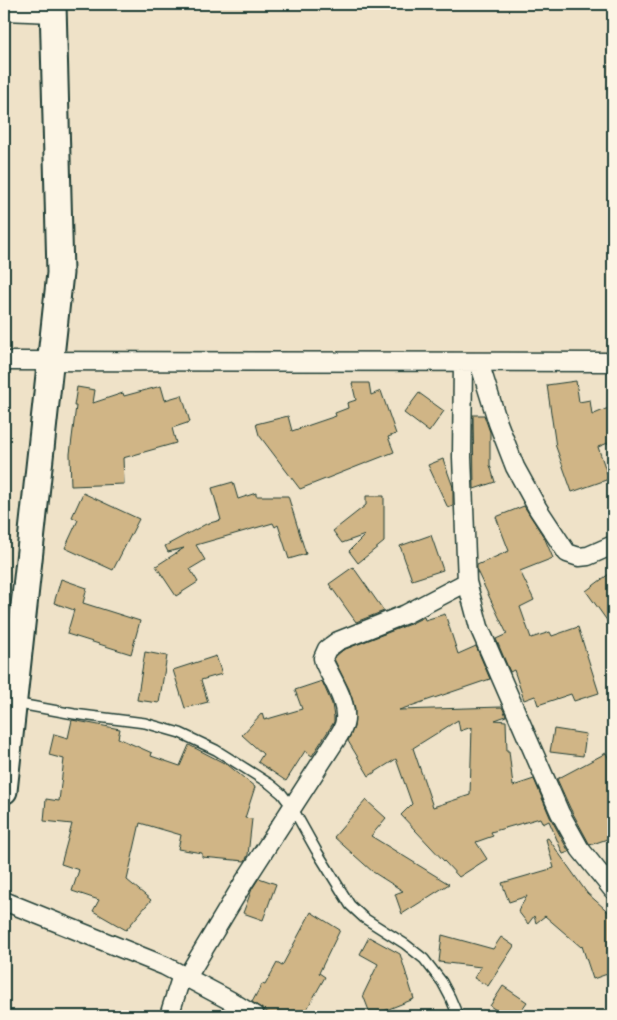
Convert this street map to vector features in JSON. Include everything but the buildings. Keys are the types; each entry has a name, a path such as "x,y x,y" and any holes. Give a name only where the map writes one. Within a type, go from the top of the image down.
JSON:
{"street":[{"path":"4,11 53,8 60,273 4,791"},
{"path":"4,360 613,362"},
{"path":"471,362 522,482 567,553 579,558 613,545"},
{"path":"471,362 462,457 467,582 479,627 560,813 580,849 613,890"},
{"path":"168,1016 184,976 344,725 343,702 324,662 327,649 338,641 406,614 467,582"},
{"path":"4,902 126,950 184,976 255,1016"}],"lane":[{"path":"13,703 74,714 145,723 180,733 216,750 270,784 282,794 292,807 350,905 364,918 405,944 424,959 442,982 458,1016"}]}
